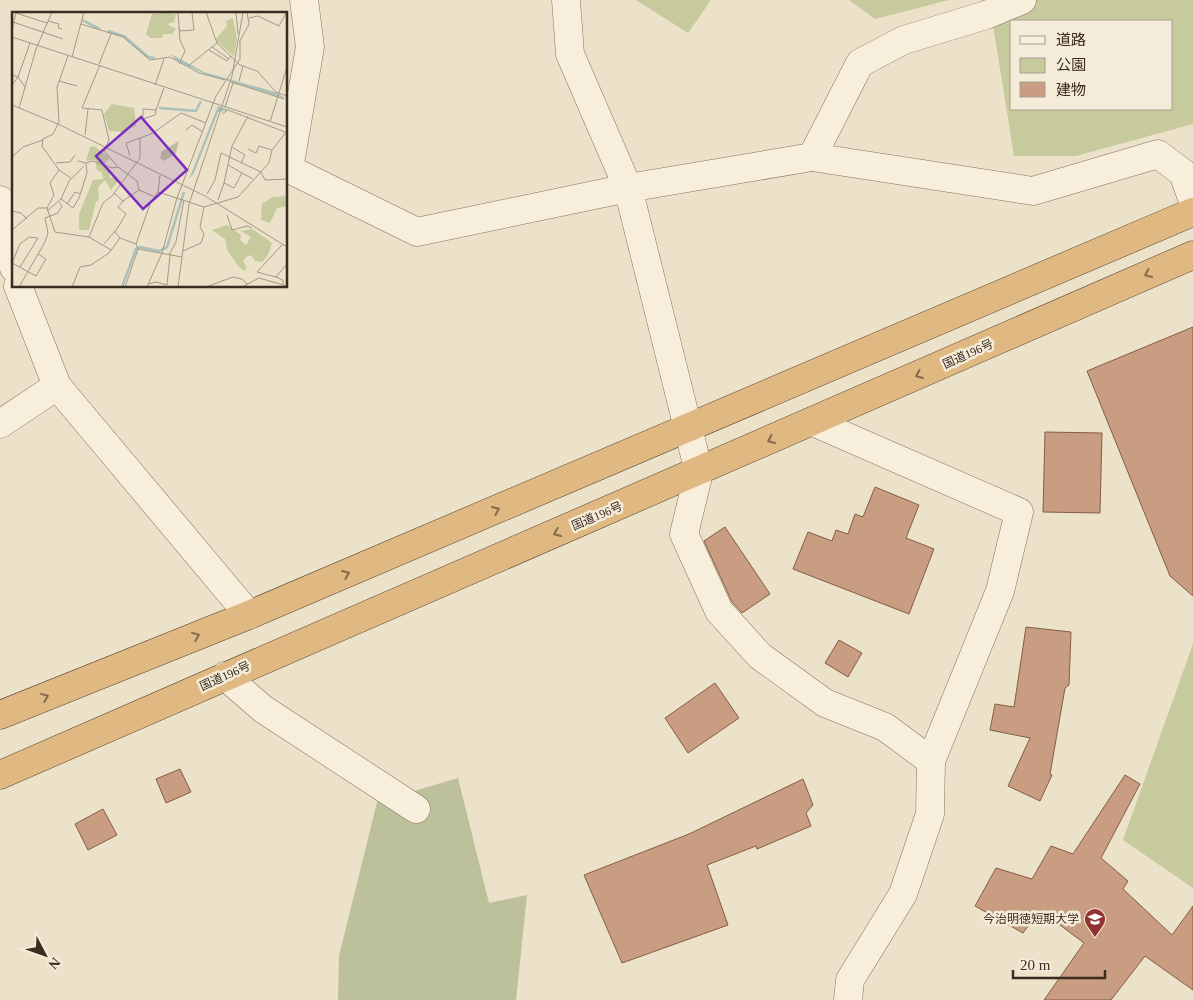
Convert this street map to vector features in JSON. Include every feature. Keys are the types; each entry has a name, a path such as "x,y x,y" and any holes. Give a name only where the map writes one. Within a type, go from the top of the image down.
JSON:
{"highway":[{"path":"0,715 249,615 1193,212"},
{"name":"国道196号","path":"0,775 699,472 1193,255"}],"street":[{"path":"288,165 310,47 304,0"},
{"path":"566,0 570,54 628,188 699,472 684,534 719,611 760,656 825,703 885,727 931,761"},
{"path":"812,157 860,63 904,40 986,15 1022,0"},
{"path":"288,170 417,232 628,188 812,157 1032,191 1158,154 1183,174 1193,202"},
{"path":"0,200 12,250"},
{"path":"22,288 57,386 249,615"},
{"path":"0,424 57,386"},
{"path":"813,422 1019,512 1000,591 931,761 930,814 903,894 850,980 848,1000"},
{"path":"225,676 263,709 416,809"}],"green space":[{"path":"636,0 711,0 688,33"},
{"path":"849,0 949,0 875,19"},
{"path":"989,0 1193,0 1193,124 1076,156 1014,156"},
{"path":"1193,644 1193,888 1123,840"},
{"path":"458,778 489,903 527,895 516,1000 338,1000 339,956 377,802"}],"building":[{"path":"1193,327 1193,596 1170,576 1087,371"},
{"path":"1045,432 1102,433 1100,513 1043,512"},
{"path":"875,487 919,505 906,538 934,549 909,614 793,569 808,532 832,541 836,530 848,534 855,514 863,517"},
{"path":"725,527 770,594 742,613 732,602 704,541"},
{"path":"1026,627 1071,632 1069,685 1065,688 1050,774 1052,775 1040,801 1008,786 1030,738 990,730 995,704 1014,707"},
{"path":"839,640 862,653 848,677 825,663"},
{"path":"715,683 739,718 688,753 665,718"},
{"path":"180,769 191,792 166,803 156,779"},
{"path":"1125,775 1140,784 1101,858 1128,881 1123,889 1172,935 1193,906 1193,990 1145,956 1111,1000 1044,1000 1084,943 1040,910 1023,933 975,906 996,868 1032,879 1051,846 1073,854"},
{"path":"803,779 813,805 806,813 811,826 757,849 756,846 707,865 728,925 622,963 584,875 689,834"},
{"path":"103,809 117,835 88,850 75,824"}],"place":[{"name":"今治明徳短期大学","path":"1095,938"}]}
